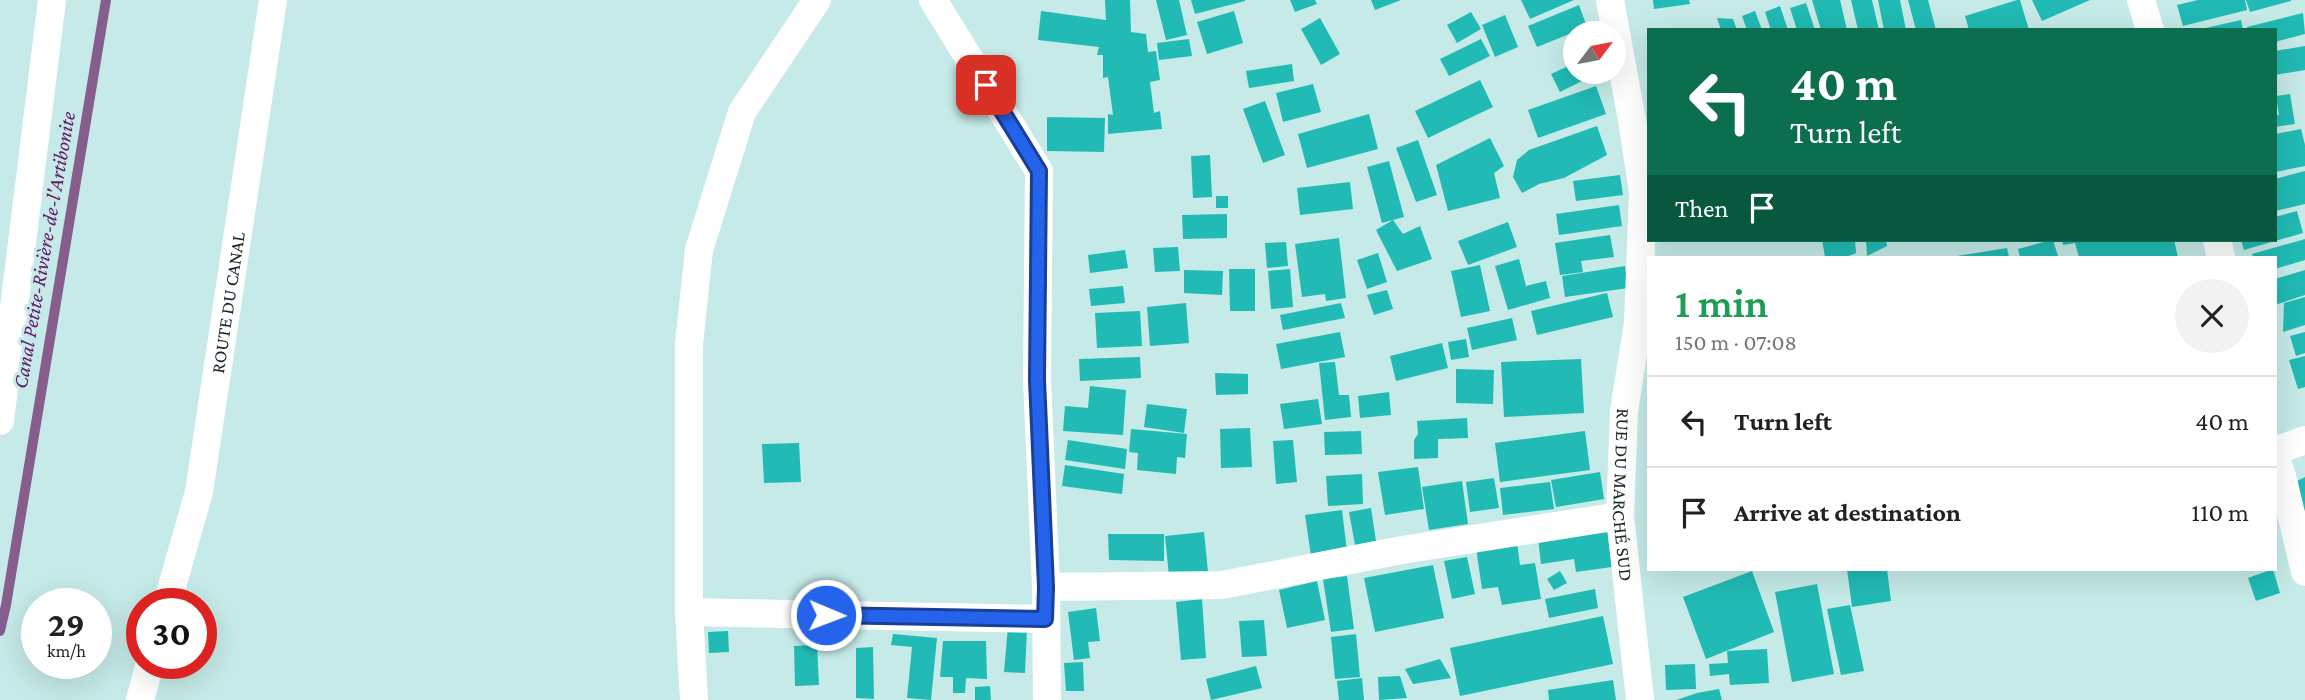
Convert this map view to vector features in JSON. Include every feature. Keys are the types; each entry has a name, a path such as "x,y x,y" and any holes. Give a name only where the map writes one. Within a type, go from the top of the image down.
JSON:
{"street":[{"path":"0,421 52,0"},
{"name":"ROUTE DU CANAL","path":"172,588 199,492 274,0"},
{"path":"694,700 689,612 689,344 699,250 742,111 817,0"},
{"path":"933,0 1039,171 1037,380 1046,587 1047,700"},
{"name":"RUE DU MARCHÉ SUD","path":"1610,0 1643,192 1638,323 1624,411 1640,700"},
{"path":"2141,0 2149,28"},
{"path":"2277,452 2305,440"},
{"path":"2277,460 2305,572"},
{"path":"1046,587 1222,585 1630,501"},
{"path":"689,612 1045,619"},
{"path":"140,700 146,679"}],"building":[{"path":"1105,0 1130,0 1131,32 1146,34 1148,52 1156,51 1160,80 1150,82 1154,113 1160,111 1162,129 1108,134 1108,114 1113,115 1108,77 1103,78 1103,55 1097,55 1099,47 1038,40 1041,11 1106,20"},
{"path":"1156,0 1179,0 1187,35 1166,40"},
{"path":"1191,0 1245,0 1245,1 1195,14"},
{"path":"1290,0 1315,0 1317,4 1295,12"},
{"path":"1371,0 1401,0 1375,10"},
{"path":"1521,0 1574,0 1530,19"},
{"path":"1653,0 1689,0 1690,4 1654,9"},
{"path":"1812,0 1840,0 1847,28 1820,28"},
{"path":"1851,0 1872,0 1879,28 1858,28"},
{"path":"1878,0 1900,0 1906,28 1884,28"},
{"path":"1908,0 1928,0 1935,28 1915,28"},
{"path":"2020,0 2028,28 1968,28 1965,16"},
{"path":"2032,0 2090,0 2042,21"},
{"path":"2198,0 2245,0 2247,10 2183,26 2177,5"},
{"path":"2246,0 2291,0 2291,1 2250,12"},
{"path":"1806,3 1814,28 1796,28 1790,8"},
{"path":"1579,5 1585,21 1563,21 1563,37 1537,47 1528,26"},
{"path":"1780,6 1787,28 1770,28 1765,12"},
{"path":"1234,11 1243,43 1207,54 1197,22"},
{"path":"1755,11 1761,28 1746,28 1742,16"},
{"path":"1471,12 1481,29 1457,43 1447,25"},
{"path":"2303,13 2305,34 2277,41 2277,28 2247,27"},
{"path":"1505,15 1518,47 1495,57 1482,25"},
{"path":"1320,18 1340,54 1321,65 1301,29"},
{"path":"1717,18 1733,19 1736,28 1720,28"},
{"path":"2241,20 2243,28 2205,28"},
{"path":"1189,39 1192,56 1159,60 1157,43"},
{"path":"1481,39 1490,56 1449,76 1440,59"},
{"path":"2305,46 2305,70 2277,75 2277,51"},
{"path":"1292,64 1294,81 1249,88 1246,71"},
{"path":"1563,68 1563,84 1576,84 1560,92 1551,74"},
{"path":"1480,80 1493,107 1428,138 1415,111"},
{"path":"1313,84 1321,112 1283,122 1276,93"},
{"path":"1596,86 1606,114 1538,138 1528,110"},
{"path":"2290,94 2295,124 2277,127 2277,96"},
{"path":"1265,101 1285,155 1263,163 1243,109"},
{"path":"1369,114 1378,149 1307,168 1298,134"},
{"path":"1047,117 1105,118 1104,152 1047,151"},
{"path":"1597,126 1607,155 1564,178 1539,184 1522,193 1513,177 1517,160 1529,150"},
{"path":"2301,129 2305,145 2305,166 2277,172 2277,134"},
{"path":"1490,138 1504,166 1494,173 1500,198 1448,211 1436,165"},
{"path":"1418,140 1437,195 1416,202 1396,148"},
{"path":"1210,155 1212,197 1193,198 1191,156"},
{"path":"1389,161 1404,217 1382,223 1367,167"},
{"path":"2305,171 2305,204 2277,211 2277,178"},
{"path":"1620,175 1623,195 1576,201 1573,181"},
{"path":"1350,182 1353,209 1300,215 1297,188"},
{"path":"1216,196 1228,196 1228,208 1216,208"},
{"path":"1619,205 1622,226 1559,235 1556,214"},
{"path":"2297,211 2303,233 2277,240 2277,216"},
{"path":"1227,214 1227,238 1183,239 1182,215"},
{"path":"1393,220 1403,234 1420,226 1432,259 1397,271 1376,230"},
{"path":"1508,222 1517,247 1468,265 1458,241"},
{"path":"1610,235 1614,257 1581,261 1583,272 1560,275 1555,243"},
{"path":"1339,238 1346,298 1326,301 1325,294 1302,297 1295,244"},
{"path":"2305,239 2305,260 2277,268 2277,256 2252,254"},
{"path":"1286,242 1288,266 1267,268 1265,243"},
{"path":"1822,242 1855,242 1856,253 1848,256 1825,256"},
{"path":"1866,242 1886,242 1887,246 1867,256"},
{"path":"2054,242 2058,256 2020,256 2018,249"},
{"path":"2062,242 2174,242 2178,256 2079,256 2075,243 2063,245"},
{"path":"2242,242 2272,242 2244,250"},
{"path":"1178,247 1180,271 1155,272 1153,248"},
{"path":"2007,248 2009,256 1957,256"},
{"path":"1125,250 1128,268 1090,273 1088,255"},
{"path":"1378,253 1387,282 1367,289 1357,260"},
{"path":"1519,259 1526,286 1546,281 1550,298 1508,310 1495,266"},
{"path":"1480,265 1490,311 1461,317 1451,271"},
{"path":"1625,266 1628,288 1565,297 1562,276"},
{"path":"1229,269 1255,269 1255,311 1230,311"},
{"path":"1290,269 1293,307 1271,309 1268,271"},
{"path":"1184,270 1223,271 1222,295 1184,293"},
{"path":"2305,270 2305,295 2277,304 2277,278"},
{"path":"1123,286 1125,303 1091,306 1089,289"},
{"path":"1387,290 1393,309 1374,315 1367,295"},
{"path":"1607,293 1613,317 1537,335 1531,311"},
{"path":"2305,297 2305,325 2283,332 2284,303"},
{"path":"1186,303 1189,343 1150,346 1147,307"},
{"path":"1341,303 1345,318 1283,330 1280,315"},
{"path":"1140,311 1142,346 1097,348 1095,313"},
{"path":"1512,318 1517,340 1472,350 1467,328"},
{"path":"1340,332 1345,357 1281,369 1276,344"},
{"path":"2305,332 2305,353 2296,356 2290,336"},
{"path":"1466,339 1469,357 1451,360 1448,342"},
{"path":"1442,343 1448,368 1396,381 1390,356"},
{"path":"2305,356 2305,387 2298,389 2289,360"},
{"path":"1140,357 1141,378 1080,381 1079,359"},
{"path":"1581,359 1584,413 1504,417 1501,362"},
{"path":"1335,362 1339,395 1349,395 1351,417 1325,420 1319,363"},
{"path":"1456,369 1494,370 1493,404 1456,403"},
{"path":"1215,373 1248,374 1248,394 1216,395"},
{"path":"1090,386 1126,390 1123,435 1063,431 1065,406 1088,408"},
{"path":"1389,392 1391,415 1360,418 1358,396"},
{"path":"1318,399 1322,424 1284,429 1280,404"},
{"path":"1147,404 1187,409 1184,433 1144,427"},
{"path":"1467,418 1468,438 1438,439 1438,458 1414,459 1417,421"},
{"path":"1250,428 1252,467 1221,468 1220,429"},
{"path":"1131,429 1187,434 1185,458 1177,457 1176,474 1137,470 1138,453 1129,452"},
{"path":"1361,431 1362,454 1325,455 1324,432"},
{"path":"1585,431 1590,470 1500,482 1495,443"},
{"path":"1068,440 1127,449 1125,469 1065,460"},
{"path":"1293,440 1297,482 1276,484 1273,441"},
{"path":"799,443 801,482 764,483 762,444"},
{"path":"1065,465 1124,474 1122,494 1062,486"},
{"path":"1418,467 1424,509 1385,515 1378,472"},
{"path":"1600,472 1604,499 1556,507 1551,480"},
{"path":"1362,474 1363,504 1328,506 1326,476"},
{"path":"2305,477 2305,512 2291,484"},
{"path":"1494,478 1499,508 1470,512 1466,482"},
{"path":"1462,481 1468,524 1429,530 1422,487"},
{"path":"1550,482 1554,509 1503,515 1500,488"},
{"path":"1371,508 1376,541 1355,545 1349,512"},
{"path":"1342,510 1347,551 1311,556 1305,515"},
{"path":"1607,529 1612,567 1576,572 1574,559 1541,564 1538,538"},
{"path":"1204,532 1208,572 1169,576 1165,536"},
{"path":"1108,534 1164,534 1164,561 1109,560"},
{"path":"1517,542 1520,565 1535,563 1541,599 1502,605 1498,587 1482,589 1476,548"},
{"path":"1467,557 1475,594 1452,599 1444,561"},
{"path":"1433,565 1444,618 1375,632 1364,578"},
{"path":"1560,571 1567,583 1554,590 1547,579"},
{"path":"1752,571 1774,632 1706,659 1683,597"},
{"path":"1847,571 1887,571 1891,601 1852,607"},
{"path":"2274,571 2280,593 2256,601 2248,578"},
{"path":"1347,576 1354,629 1331,632 1323,579"},
{"path":"1317,581 1325,620 1287,628 1279,590"},
{"path":"1817,584 1834,674 1792,682 1775,592"},
{"path":"1595,589 1598,608 1549,618 1545,599"},
{"path":"1202,599 1206,658 1181,660 1176,602"},
{"path":"1850,605 1864,671 1841,675 1827,609"},
{"path":"1096,608 1100,641 1088,642 1090,658 1074,660 1068,612"},
{"path":"1603,616 1613,664 1460,696 1450,648"},
{"path":"1264,620 1267,656 1242,657 1239,621"},
{"path":"1008,626 1027,629 1025,673 1004,672"},
{"path":"728,631 729,652 709,653 708,632"},
{"path":"893,634 937,638 931,700 907,698 912,647 891,645"},
{"path":"1356,634 1360,677 1335,679 1331,637"},
{"path":"943,641 986,641 987,679 966,678 965,693 953,693 953,677 940,677"},
{"path":"817,645 819,685 795,686 794,646"},
{"path":"873,647 874,699 856,698 856,648"},
{"path":"1767,649 1769,683 1730,685 1729,674 1710,676 1709,664 1728,663 1727,651"},
{"path":"1440,659 1451,678 1413,684 1405,669"},
{"path":"1083,662 1084,691 1066,691 1064,663"},
{"path":"1695,664 1696,689 1666,690 1665,665"},
{"path":"1256,666 1262,688 1211,700 1206,679"},
{"path":"1400,676 1407,698 1379,700 1378,677"},
{"path":"1362,678 1364,700 1339,700 1337,681"},
{"path":"1613,680 1616,700 1549,700 1548,690"},
{"path":"990,686 991,700 975,700 975,687"},
{"path":"1719,689 1722,700 1676,700 1697,693"}],"waterway":[{"name":"Canal Petite-Rivière-de-l'Artibonite","path":"0,631 106,0"}],"route":[{"path":"826,615 1045,619 1037,380 1039,171 986,85"}]}
